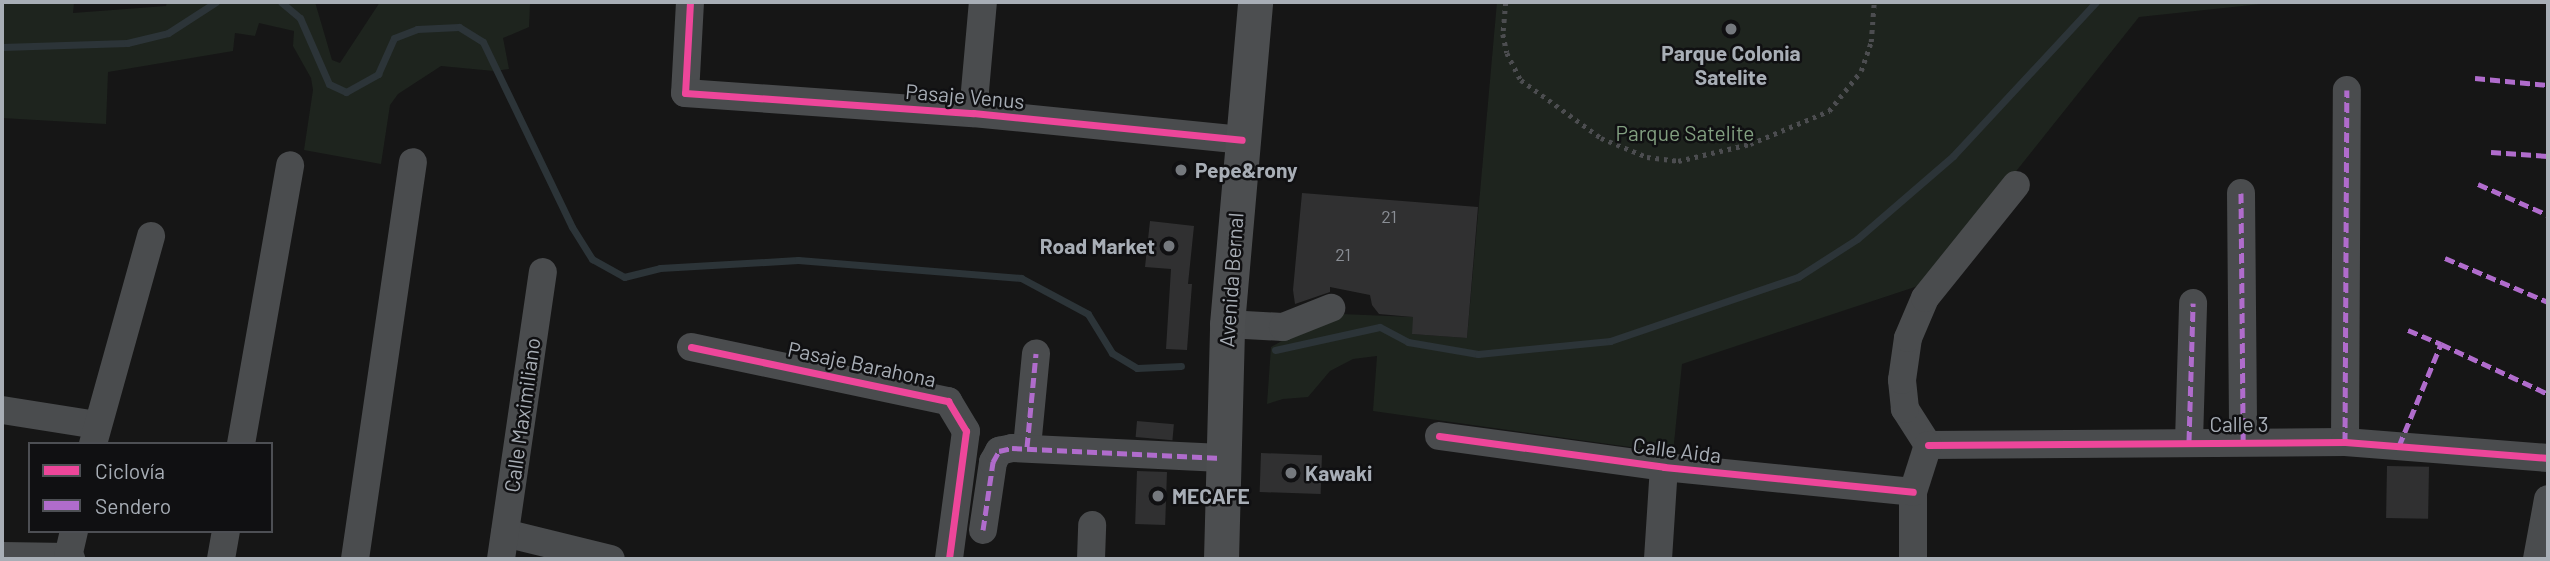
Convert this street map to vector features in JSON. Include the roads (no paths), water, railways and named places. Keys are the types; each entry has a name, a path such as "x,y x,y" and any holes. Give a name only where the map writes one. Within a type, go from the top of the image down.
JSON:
{"main road":[{"name":"Avenida Bernal","path":"1221,559 1227,324 1255,2"}],"street":[{"name":"Pasaje Venus","path":"690,2 685,93 973,113 1242,140"},
{"path":"973,113 984,2"},
{"path":"2345,442 2347,90"},
{"path":"355,559 413,162"},
{"path":"241,442 290,165"},
{"path":"1913,559 1913,492 1928,445 1905,409 1902,380 1908,338 1925,298 2016,185"},
{"path":"2241,193 2243,441"},
{"path":"2,410 95,434 151,236"},
{"name":"Calle Maximiliano","path":"503,546 543,272"},
{"path":"2189,441 2193,303"},
{"path":"1227,324 1283,327 1331,308"},
{"name":"Pasaje Barahona","path":"691,346 948,401 966,431 949,559"},
{"path":"1027,447 1036,353"},
{"name":"Calle Aida","path":"1439,436 1664,467 1913,492"},
{"name":"Calle 3","path":"1928,445 2189,441 2345,442 2548,458"},
{"path":"983,530 993,462 999,451 1027,447 1222,458"},
{"path":"1658,559 1664,467"},
{"path":"2537,559 2548,499"},
{"path":"1091,559 1092,525"},
{"path":"221,559 226,533"},
{"path":"503,546 611,559"},
{"path":"2,556 71,549"}],"waterway":[{"path":"2,47 127,43 168,33 216,2"},
{"path":"281,2 300,18 329,84 346,92 378,74 394,38 417,29 459,27 483,42 572,227 592,259 624,277 660,268 798,260 1021,278 1088,314 1112,353 1137,368 1181,366"},
{"path":"1275,350 1380,327 1408,342 1478,354 1610,341 1798,277 1857,239 1953,156 2096,2"}],"place":[{"name":"Parque Colonia Satelite","path":"1731,29"},
{"name":"Pepe&rony","path":"1181,170"},
{"name":"Road Market","path":"1169,246"},
{"name":"Kawaki","path":"1291,473"},
{"name":"MECAFE","path":"1158,496"}],"park label":[{"name":"Parque Satelite","path":"1685,133"}]}
